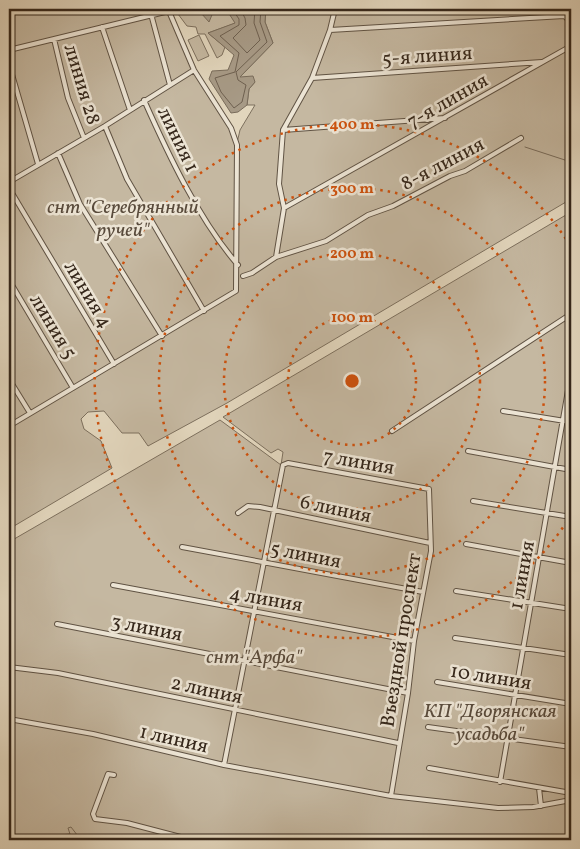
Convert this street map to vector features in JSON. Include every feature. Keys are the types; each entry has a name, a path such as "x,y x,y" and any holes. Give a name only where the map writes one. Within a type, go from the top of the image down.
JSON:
{"street":[{"path":"276,257 284,208 279,184 283,130 312,78 330,30 335,9"},
{"path":"558,9 571,23"},
{"path":"9,50 169,10 194,70 232,128 237,144 238,265 236,291 9,426"},
{"path":"151,14 170,85"},
{"path":"330,30 564,16"},
{"path":"102,27 130,110"},
{"name":"линия 28","path":"54,39 68,98 84,138"},
{"name":"7-я линия","path":"284,208 448,118 571,46"},
{"name":"5-я линия","path":"312,78 543,62"},
{"path":"9,64 38,164"},
{"path":"517,64 518,76"},
{"path":"9,182 105,126 194,70"},
{"name":"линия 1","path":"144,100 181,178 228,254 238,265"},
{"path":"283,130 448,118"},
{"path":"105,126 127,179 204,311"},
{"name":"8-я линия","path":"242,276 252,273 276,257 326,241 368,215 393,206 450,176 465,171 521,138"},
{"path":"58,153 80,204 162,336"},
{"name":"линия 4","path":"9,188 114,364"},
{"name":"линия 5","path":"9,280 73,388"},
{"path":"392,431 571,314"},
{"name":"1 линия","path":"500,782 571,374"},
{"path":"9,379 30,413"},
{"path":"503,412 571,422"},
{"path":"468,451 571,470"},
{"name":"7 линия","path":"274,510 284,465 288,463 429,489"},
{"name":"Въездной проспект","path":"391,796 398,743 408,693 414,640 431,551 429,489"},
{"path":"472,501 571,517"},
{"name":"6 линия","path":"238,512 248,506 274,510 430,543"},
{"path":"224,765 274,510"},
{"path":"466,544 571,564"},
{"name":"5 линия","path":"182,547 423,592"},
{"name":"4 линия","path":"114,584 254,612 414,640"},
{"path":"456,591 571,609"},
{"name":"3 линия","path":"56,624 245,662 326,675 408,693"},
{"path":"455,638 524,646 571,655"},
{"name":"2 линия","path":"9,667 58,673 398,743"},
{"name":"10 линия","path":"437,682 571,704"},
{"name":"1 линия","path":"9,719 93,734 224,765 391,796 498,808 541,806 571,800"},
{"path":"428,728 571,747"},
{"path":"429,768 571,794"},
{"path":"114,775 108,774 92,814 95,819 127,823 192,840"},
{"path":"539,788 541,806"}],"green space":[{"name":"снт \"Серебрянный ручей\"","path":"9,9 168,9 194,70 231,128 237,143 240,130 255,105 247,105 249,89 255,82 240,77 273,43 265,22 266,9 571,9 571,199 227,403 148,446 139,433 122,433 104,411 88,412 81,419 84,429 101,441 112,468 9,529"},
{"path":"170,9 189,9 201,13 226,9 236,23 208,33 225,47 222,55 217,58 205,34 198,34 196,27 187,26 178,14"},
{"path":"199,35 209,56 198,61 188,40"},
{"path":"571,212 571,840 9,840 9,542 220,420 281,465 283,452 278,449 271,453 223,417"}],"water":[{"path":"189,9 224,9 214,10 209,22 201,13"},
{"path":"226,9 266,9 265,22 273,43 240,77 253,76 255,82 249,89 247,105 238,112 231,113 209,79 212,71 228,70 234,55 208,33 235,23"}],"waterway":[{"path":"525,147 571,162"},
{"path":"53,840 53,836 59,838 60,835 70,834 68,828 71,827 81,840 85,840"},
{"path":"105,840 112,837 117,840"},
{"path":"121,840 134,838 134,840"}],"park label":[{"name":"снт \"Арфа\"","path":"254,656"},
{"name":"КП \"Дворянская усадьба\"","path":"490,722"}]}
